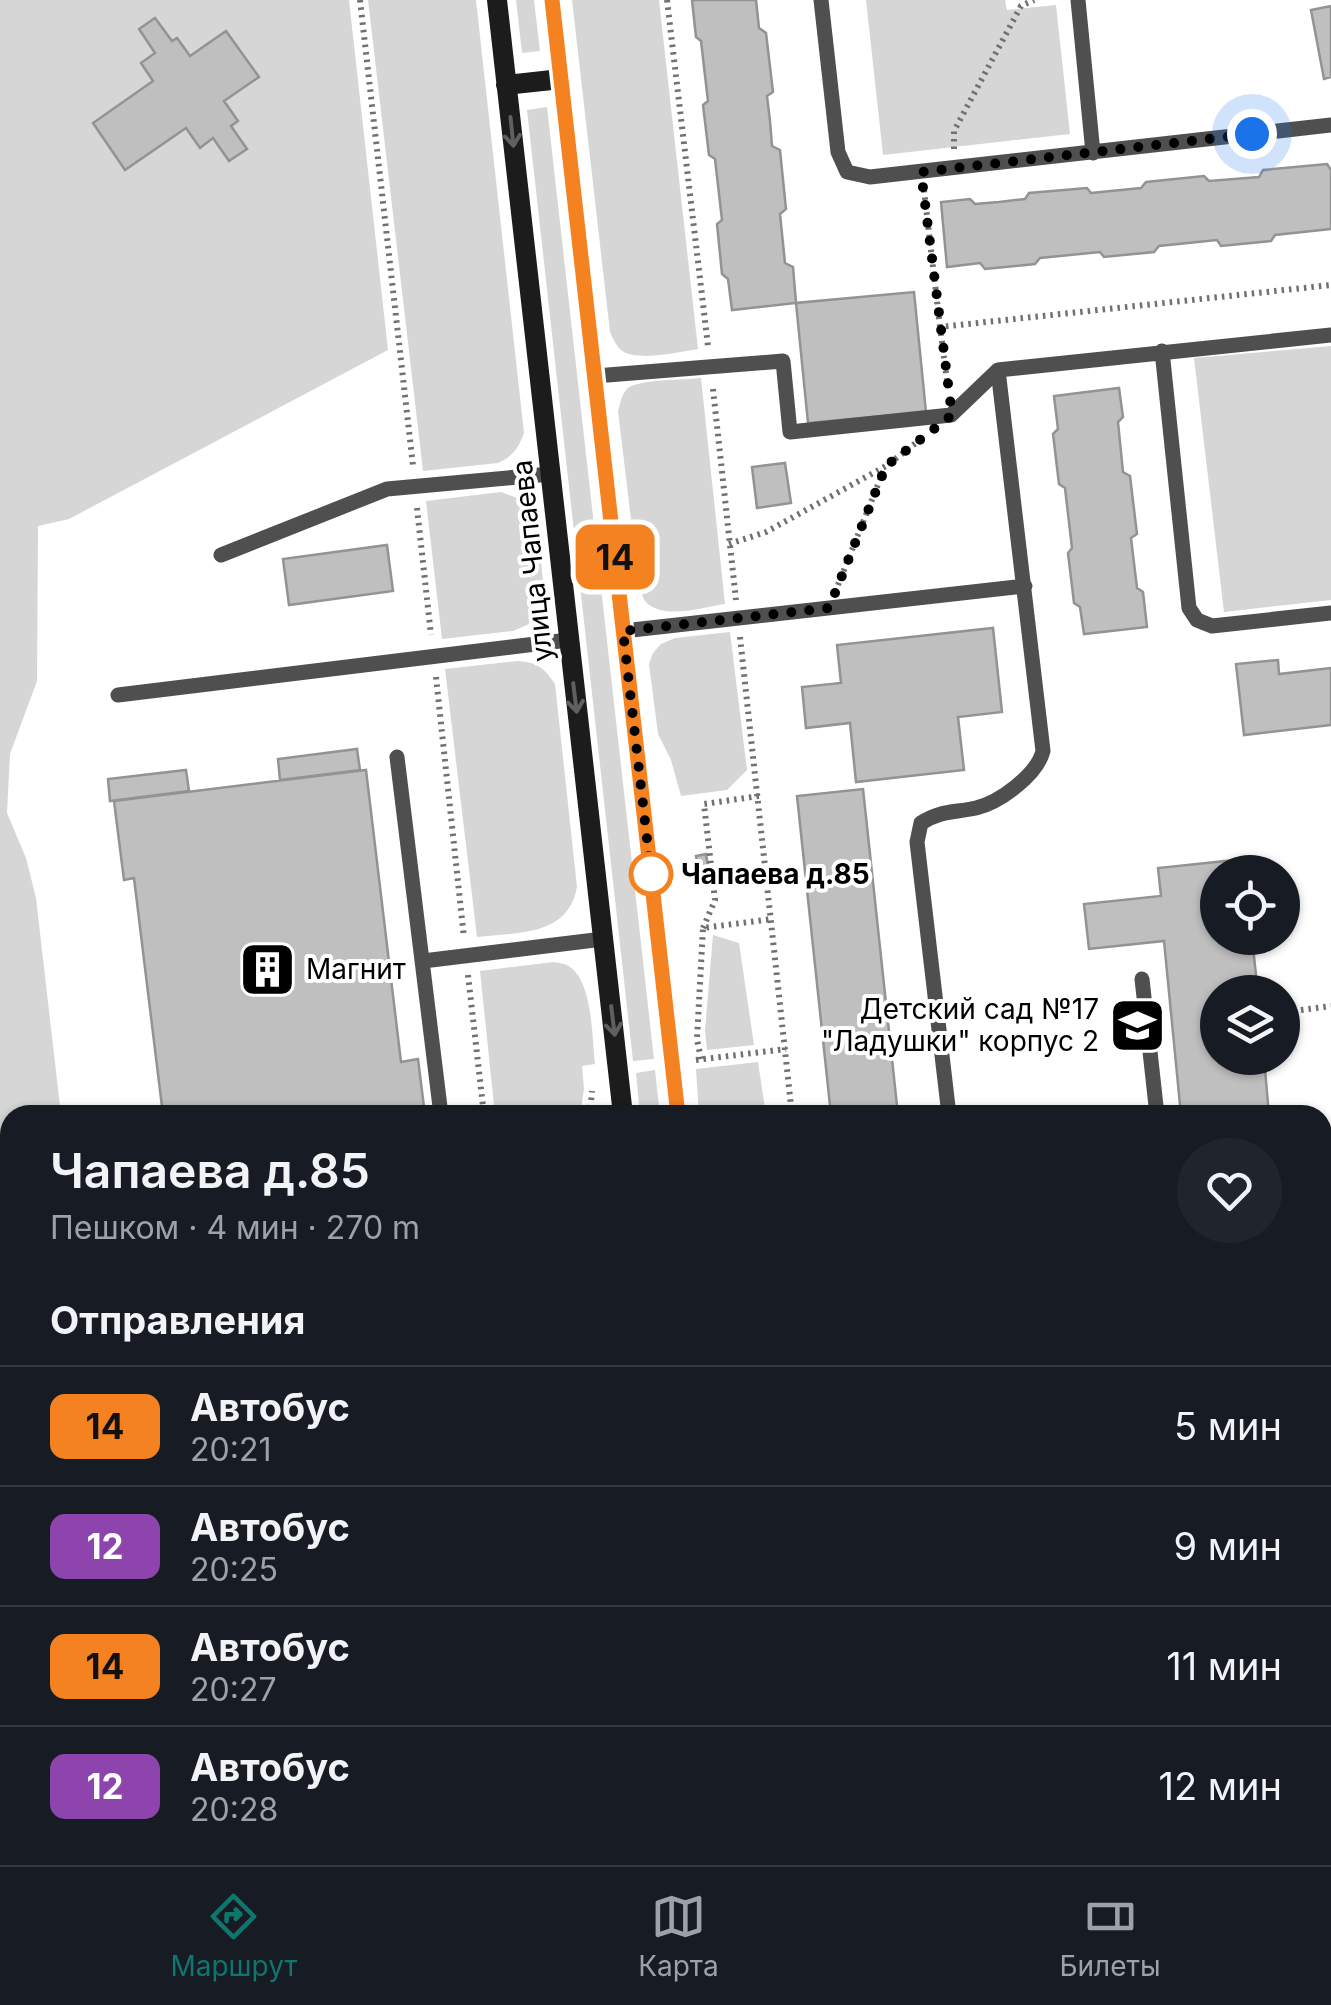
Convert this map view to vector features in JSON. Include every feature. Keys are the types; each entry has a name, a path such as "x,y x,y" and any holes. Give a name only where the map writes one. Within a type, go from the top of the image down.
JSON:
{"main road":[{"name":"улица Чапаева","path":"496,0 622,1105"},
{"path":"552,0 677,1105"},
{"path":"506,85 561,79"}],"lane":[{"path":"822,0 838,152 847,172 870,177 1331,126"},
{"path":"1078,0 1093,152"},
{"path":"595,376 783,361 790,432 952,415 998,370 1331,335"},
{"path":"1162,352 1189,608 1197,620 1212,626 1331,613"},
{"path":"948,1105 917,842 921,823 936,814 993,802 1032,773 1043,751 998,370"},
{"path":"221,555 378,492 550,474"},
{"path":"623,631 1025,586"},
{"path":"118,695 568,640"},
{"path":"397,757 440,1105"},
{"path":"422,961 603,938"},
{"path":"1142,980 1156,1105"}],"path":[{"path":"360,0 483,1105"},
{"path":"667,0 760,796 791,1105"},
{"path":"955,168 954,131 1022,6 1034,0"},
{"path":"729,544 766,532 886,466 952,415 921,172"},
{"path":"940,327 1331,285"},
{"path":"829,608 886,466"},
{"path":"702,1059 698,1040 703,928 715,900 704,804 760,796"},
{"path":"703,928 772,918"},
{"path":"1301,1010 1331,1006"}],"shaded area":[{"path":"0,0 349,0 388,350 69,519 38,526 37,681 10,754 7,813 26,858 36,898 60,1105 0,1105"},
{"path":"368,0 476,0 524,433 508,458 498,463 423,471"},
{"path":"516,0 534,0 540,51 522,53"},
{"path":"572,0 659,0 698,349 631,355 619,348 610,332"},
{"path":"866,0 1005,0 1007,10 1056,5 1070,134 883,155"},
{"path":"547,107 654,1059 633,1061 527,110"},
{"path":"1331,346 1331,600 1224,612 1194,358"},
{"path":"701,378 725,604 672,612 652,607 639,586 618,411 624,393 634,385"},
{"path":"501,492 528,502 536,512 545,601 539,615 513,631 442,639 426,501"},
{"path":"730,632 747,770 727,790 681,796 671,760 658,734 649,664 661,644 675,638"},
{"path":"517,661 539,666 555,684 577,887 572,903 552,923 524,932 477,937 445,669"},
{"path":"713,935 739,943 754,1045 707,1050 705,1030"},
{"path":"554,962 569,966 578,975 590,1012 595,1064 582,1066 582,1105 494,1105 480,971"},
{"path":"758,1062 764,1105 698,1105 696,1069"},
{"path":"655,1070 659,1105 639,1105 636,1073"}],"building":[{"path":"692,0 756,0 759,28 766,33 773,92 767,96 772,146 780,150 786,209 780,214 785,263 793,267 796,303 732,310 728,279 722,274 717,224 722,220 715,159 709,155 703,105 708,101"},
{"path":"1331,6 1331,77 1324,79 1311,10"},
{"path":"155,18 172,41 177,38 190,56 226,31 259,77 224,101 238,121 231,126 247,149 229,161 213,138 200,148 186,128 125,170 93,123 153,81 141,63 155,53 139,29"},
{"path":"1327,164 1331,170 1331,229 1221,246 1217,240 1159,246 1154,252 1040,258 1035,264 985,269 980,263 947,267 941,202 999,202 1025,199 1029,193 1087,188 1091,193 1204,176 1209,181 1259,177 1263,170"},
{"path":"914,292 926,412 808,423 796,303"},
{"path":"1119,388 1123,472 1130,476 1137,534 1131,538 1147,627 1084,634 1080,607 1074,603 1065,488 1059,484 1053,434 1058,429 1054,396"},
{"path":"785,463 791,503 757,508 752,467"},
{"path":"387,545 393,591 289,605 283,559"},
{"path":"993,628 1002,712 958,717 964,770 856,782 850,723 806,728 802,687 841,683 837,645"},
{"path":"1278,660 1279,674 1331,668 1331,725 1244,735 1236,664"},
{"path":"357,749 360,770 280,780 278,759"},
{"path":"186,770 189,791 110,801 108,779"},
{"name":"Магнит","path":"366,770 401,1062 418,1059 424,1105 162,1105 134,878 124,880 114,801"},
{"path":"863,789 897,1105 830,1105 797,796"},
{"path":"706,854 710,879 700,881 696,856"},
{"path":"1200,864 1200,955 1254,955 1256,975 1200,975 1200,1075 1265,1075 1268,1105 1180,1105 1164,941 1089,949 1084,904 1161,896 1158,868"}],"bus line":[{"name":"14","path":"552,0 677,1105"}],"place":[{"name":"Чапаева д.85","path":"651,874"},
{"name":"Магнит","path":"267,969"},
{"name":"Детский сад №17 \"Ладушки\" корпус 2","path":"1138,1025"}],"route":[{"path":"651,874 623,631 829,608 886,466 952,415 921,172 1252,134"}]}
